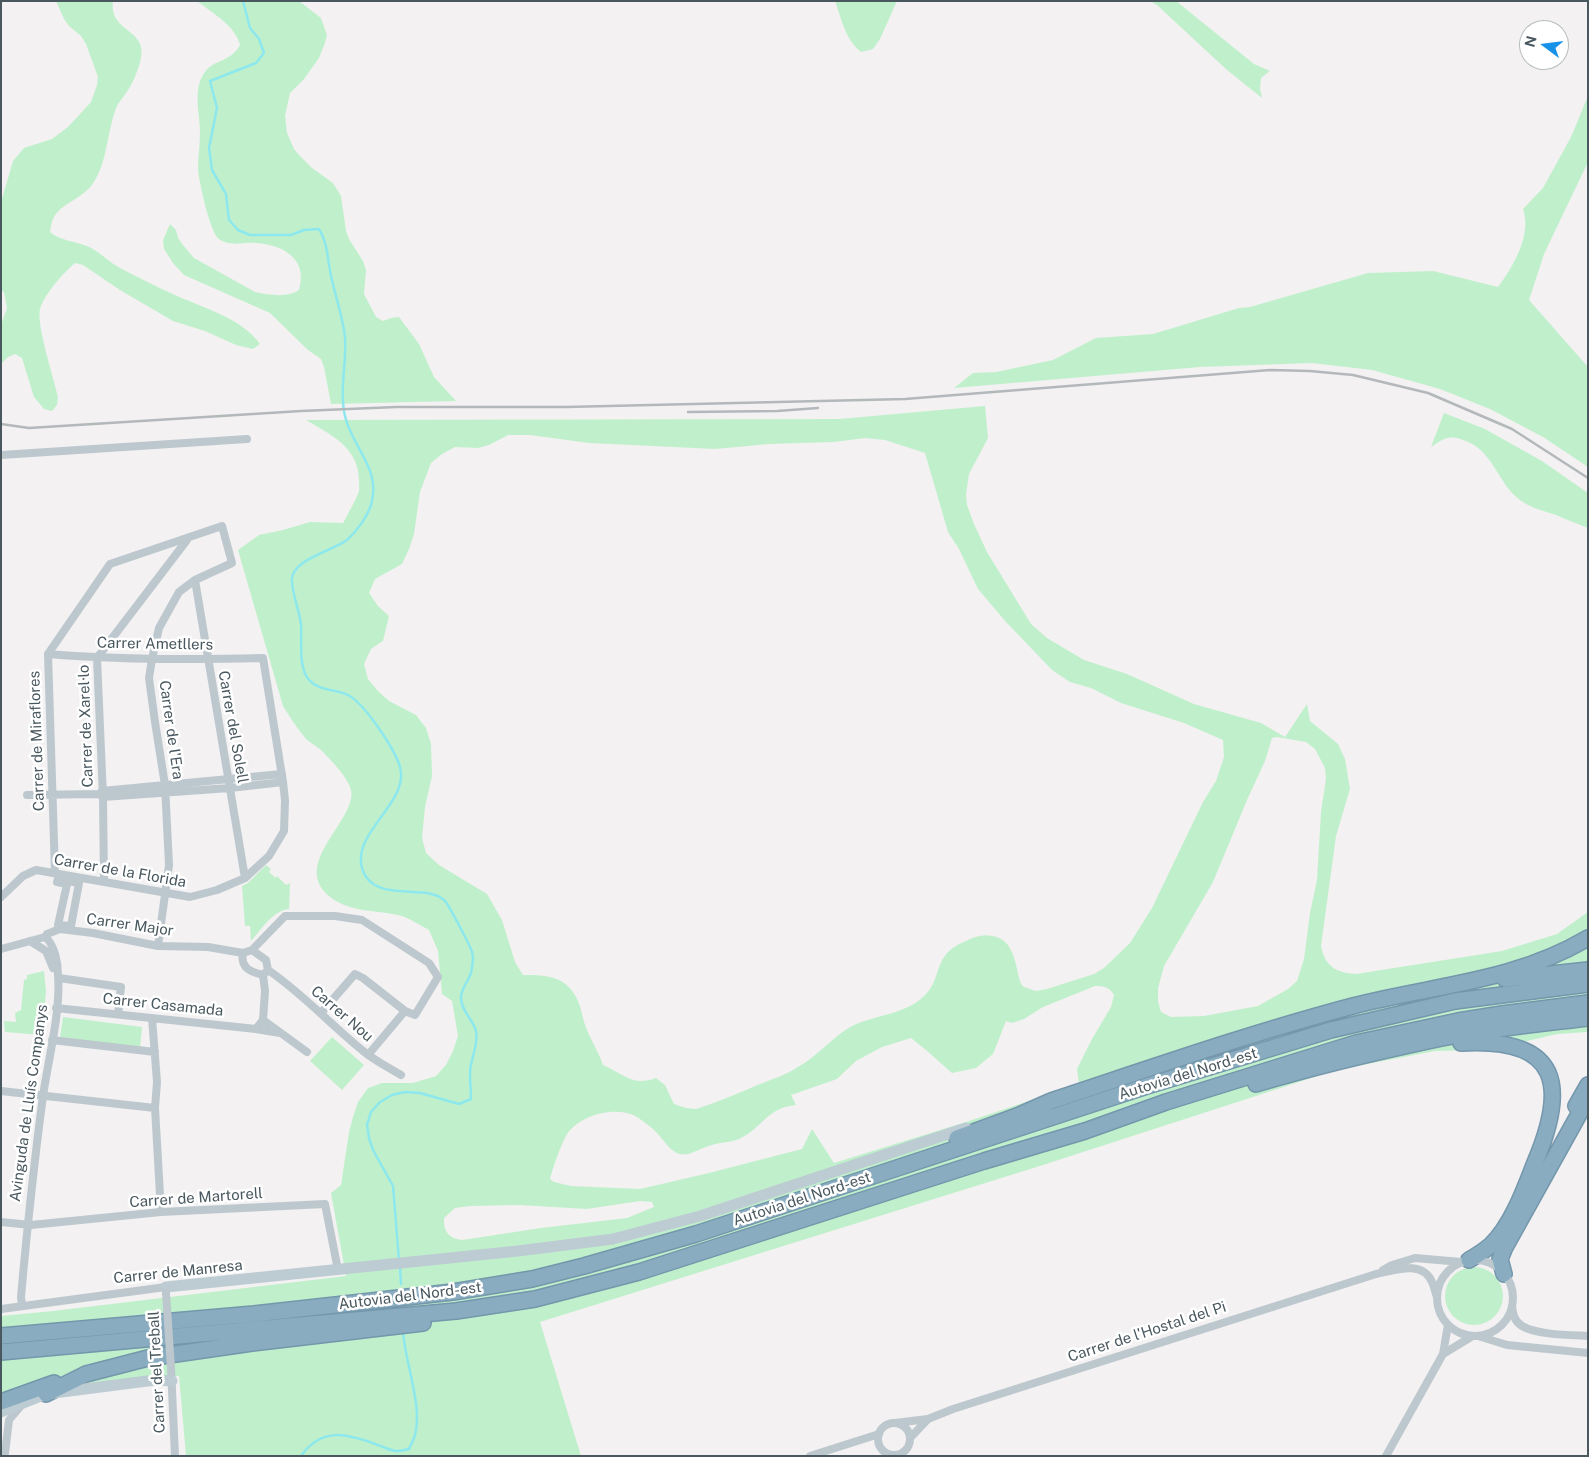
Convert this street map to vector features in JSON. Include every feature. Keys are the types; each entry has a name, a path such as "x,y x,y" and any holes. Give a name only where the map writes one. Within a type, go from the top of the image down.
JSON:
{"highway":[{"path":"804,1198 905,1155 954,1140 1050,1101 1292,1022 1383,999 1481,980 1540,961 1569,949 1588,938"},
{"path":"1481,980 1498,980 1588,970"},
{"name":"Autovia del Nord-est","path":"1,1336 254,1314 484,1287 532,1279 696,1234 1147,1086 1331,1030 1454,1001 1588,984"},
{"name":"Autovia del Nord-est","path":"1,1352 456,1311 516,1302 639,1272 984,1161 1085,1131 1166,1102 1356,1043 1458,1021 1588,1003"},
{"path":"1085,1131 1116,1128 1324,1065 1437,1039 1502,1028 1588,1018"},
{"path":"1405,1047 1464,1043 1504,1044 1518,1047 1530,1053 1541,1063 1549,1073 1553,1086 1553,1102 1550,1122 1527,1196"},
{"path":"1504,1274 1500,1259 1527,1196 1548,1154 1588,1085"},
{"path":"1466,1261 1490,1246 1498,1237 1527,1196 1588,1098"},
{"path":"1527,1196 1588,1120"},
{"path":"46,1394 100,1369 158,1357 252,1343 376,1330 456,1319 516,1302"},
{"path":"1,1402 66,1378 86,1374"}],"street":[{"path":"1,455 247,440"},
{"name":"Carrer de Miraflores","path":"55,873 48,654 110,564 222,526"},
{"name":"Carrer de l'Era","path":"158,946 169,864 165,788 149,678 159,628 179,592 195,580 232,564 222,526"},
{"name":"Carrer de Xarel·lo","path":"104,882 97,658 187,539"},
{"name":"Carrer del Solell","path":"195,580 245,878"},
{"name":"Carrer Ametllers","path":"48,654 97,658 263,658"},
{"name":"Carrer de la Florida","path":"1,897 23,876 36,870 190,897 217,890 245,878 269,856 284,832 285,800 283,778 263,658"},
{"path":"27,795 102,794 228,779 283,778"},
{"path":"165,788 230,788 283,778"},
{"path":"58,879 79,883 71,926 58,925 67,884 57,882 58,879"},
{"path":"266,972 252,972 245,967 242,959 243,953 252,950 285,916 335,916 362,920 429,962 438,977 414,1015 405,1011 363,978 355,974 321,1013"},
{"name":"Carrer Major","path":"1,950 45,937 46,934 60,929 93,933 158,946 208,947 243,953"},
{"path":"45,937 46,951 53,969 58,992"},
{"name":"Avinguda de Lluís Companys","path":"22,1306 21,1297 27,1225 58,992 58,978 52,947 50,941 45,937"},
{"path":"30,941 46,951"},
{"path":"252,950 266,960 263,1020 256,1029"},
{"name":"Carrer Nou","path":"266,972 281,979 368,1055 401,1075"},
{"path":"58,978 121,987 118,1014"},
{"name":"Carrer Casamada","path":"56,1008 256,1029 282,1034"},
{"path":"368,1055 405,1011"},
{"path":"152,1018 157,1082 155,1108 161,1212"},
{"path":"263,1020 308,1052"},
{"path":"52,1040 155,1052"},
{"path":"1,1091 155,1108"},
{"name":"Carrer de Manresa","path":"1,1309 580,1244 630,1235 700,1216 840,1168 1050,1101"},
{"name":"Carrer de Martorell","path":"1,1222 27,1225 161,1212 325,1204 338,1270"},
{"name":"Carrer de l'Hostal del Pi","path":"1376,1274 1392,1265 1415,1258 1445,1262 1466,1261"},
{"path":"1588,1336 1529,1329 1522,1326 1513,1316 1511,1289 1504,1274 1488,1262 1479,1260 1466,1261 1453,1267 1444,1275 1439,1285 1438,1307 1442,1317 1454,1330 1507,1345 1588,1353"},
{"name":"Carrer de l'Hostal del Pi","path":"894,1423 928,1419 953,1409 1376,1274 1411,1267 1423,1271 1432,1280 1437,1297"},
{"name":"Carrer del Treball","path":"166,1290 175,1456"},
{"path":"1443,1354 1474,1336 1492,1331 1508,1316 1512,1305"},
{"path":"1386,1456 1443,1354 1448,1325"},
{"path":"1,1412 46,1394 155,1380 172,1382"},
{"path":"5,1455 9,1420 21,1405"},
{"name":"Carrer de l'Hostal del Pi","path":"910,1438 928,1419"},
{"path":"894,1423 907,1429 910,1438 908,1448 899,1455 894,1456 889,1455 881,1448 878,1439 885,1426 894,1423"},
{"path":"810,1456 879,1434"},
{"path":"1,1445 5,1455"}],"green space":[{"path":"56,1 113,1 113,11 117,19 139,41 141,58 130,87 114,115 99,173 85,192 64,206 56,214 50,232 58,237 89,247 120,268 168,292 233,320 260,344 253,349 236,345 205,331 173,321 120,290 83,265 75,263 54,284 45,297 40,309 39,316 43,339 58,397 57,405 52,411 44,409 34,397 22,358 15,354 8,357 1,364 1,325 7,308 4,292 1,290 1,202 13,161 24,148 52,139 68,127 91,102 97,85 98,77 86,44 81,36 64,19"},
{"path":"197,1 299,1 321,18 327,35 325,43 319,58 304,79 290,93 285,116 287,133 294,149 300,156 312,168 333,183 341,196 346,231 366,270 364,294 376,317 383,321 399,317 419,344 434,377 456,401 331,404 321,359 308,350 270,313 184,275 173,263 164,249 163,240 170,224 176,230 178,238 194,258 255,292 272,295 294,293 299,290 301,279 297,262 284,251 266,244 228,243 219,239 212,227 198,170 200,132 199,86 201,79 209,68 232,55 240,45 228,25"},
{"path":"835,1 897,1 880,39 873,49 861,52 851,41"},
{"path":"1150,1 1176,1 1254,64 1270,71 1261,78 1262,98 1227,70 1157,5"},
{"path":"1588,96 1588,162 1544,254 1529,300 1588,367 1588,467 1543,437 1490,409 1440,389 1372,370 1312,363 1200,367 954,388 973,373 996,372 1053,360 1096,338 1153,334 1239,308 1250,307 1368,273 1433,271 1498,287 1510,270 1520,250 1525,229 1523,209 1543,188 1571,137"},
{"path":"985,406 988,438 969,474 966,495 967,505 987,552 1031,624 1047,638 1084,660 1127,674 1194,704 1261,723 1285,737 1307,704 1310,721 1338,744 1345,759 1350,789 1336,836 1321,946 1325,959 1332,967 1343,972 1356,974 1502,951 1557,934 1588,912 1588,1032 1557,1034 1489,1050 1435,1051 1336,1070 1043,1165 540,1322 581,1456 186,1456 179,1376 61,1388 1,1408 1,1316 346,1276 331,1193 341,1185 349,1132 358,1102 368,1088 382,1083 413,1083 436,1076 446,1065 458,1036 452,1001 442,994 438,951 429,930 402,916 352,908 336,901 321,888 317,873 320,858 327,843 346,813 351,799 350,787 342,773 320,750 307,740 283,706 238,550 259,535 310,522 343,523 353,505 359,492 359,479 354,458 333,436 306,420 839,419","holes":["508,435 530,435 589,443 715,449 769,444 834,442 865,438 885,440 925,453 948,532 959,549 978,589 1006,622 1052,670 1070,682 1091,688 1121,703 1184,723 1223,740 1224,757 1216,781 1203,802 1152,908 1130,943 1104,968 1094,974 1036,991 1021,984 1013,954 1005,942 1000,938 989,935 972,938 947,953 942,960 934,983 922,998 914,1004 852,1026 812,1058 789,1072 696,1109 674,1104 665,1085 656,1078 641,1081 635,1080 603,1065 586,1027 581,1008 574,993 568,986 556,979 523,975 515,962 502,920 487,894 439,865 426,853 422,838 425,807 432,776 431,744 426,728 416,715 389,701 378,691 368,679 364,664 371,649 383,641 389,616 378,606 369,593 375,579 402,564 414,534 420,492 431,463 455,447 478,448 489,445","1277,737 1306,742 1315,749 1325,768 1326,779 1321,812 1317,880 1310,913 1304,959 1297,981 1288,989 1258,1006 1204,1016 1171,1017 1161,1012 1158,1001 1158,988 1164,966 1213,882 1265,761 1272,738","1095,986 1106,988 1114,995 1111,1007 1077,1069 1079,1084 834,1163 812,1129 802,1149 640,1189 571,1186 554,1182 550,1179 566,1136 579,1122 598,1114 619,1112 637,1117 653,1129 677,1153 688,1154 747,1135 771,1114 786,1107 796,1105 791,1095 837,1079 856,1061 882,1047 911,1038 952,1073 976,1068 993,1054 1006,1021 1012,1023 1024,1019 1043,1007","640,1201 652,1202 654,1207 627,1218 462,1240 450,1236 444,1223 444,1218 455,1208 470,1206 519,1205 587,1209"]},
{"path":"1444,413 1485,429 1542,461 1588,493 1588,528 1533,507 1520,500 1512,493 1488,458 1473,444 1460,439 1450,438 1442,440 1431,447"},
{"path":"266,865 271,869 269,872 276,878 277,876 286,885 290,883 289,909 283,910 273,917 251,941 250,926 245,926 242,886 248,883"},
{"path":"44,971 46,991 42,1035 5,1032 4,1021 16,1022 15,1013 21,1010 24,980 27,979 27,975"},
{"path":"63,1017 142,1027 140,1048 60,1037"},
{"path":"332,1037 364,1065 342,1090 310,1061"},
{"path":"1468,1267 1480,1267 1495,1275 1503,1290 1503,1302 1495,1317 1480,1325 1468,1325 1453,1317 1445,1302 1445,1290 1453,1275"}],"waterway":[{"path":"243,1 250,28 259,39 264,53 256,63 210,81 217,108 209,148 212,170 226,194 229,220 238,230 250,235 291,235 304,230 319,229 326,247 345,337 343,386 345,416 373,480 371,505 364,519 354,532 347,540 304,562 293,574 292,582 301,624 303,668 313,684 348,695 362,707 386,738 400,767 401,780 397,792 372,829 361,855 362,868 368,879 377,886 388,890 426,893 437,896 445,901 473,954 471,973 462,991 461,998 463,1007 477,1036 470,1068 471,1099 459,1104 420,1093 405,1092 392,1095 380,1102 371,1112 367,1125 373,1150 393,1186 399,1260"},
{"path":"400,1268 401,1284"},
{"path":"301,1456 309,1446 318,1440 336,1435 356,1438 395,1451 409,1449 415,1435 417,1411 403,1332"}],"railway":[{"path":"1,424 29,428 396,407 566,407 905,399 1270,370 1310,371 1353,375 1428,393 1512,429 1588,478"},
{"path":"688,412 777,411 818,408"}]}
